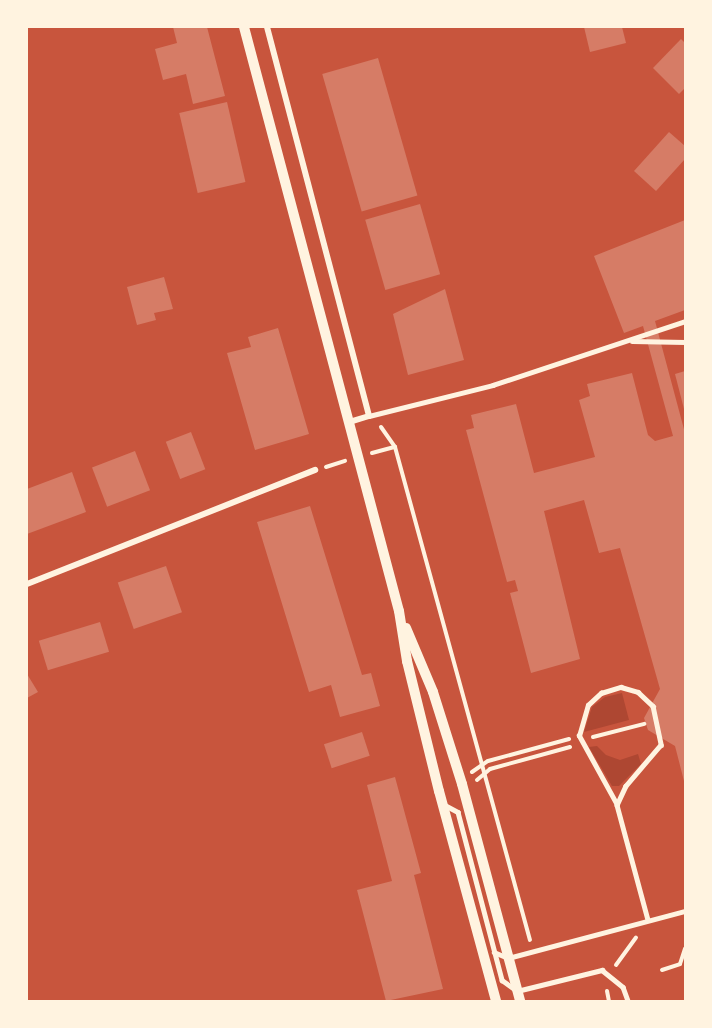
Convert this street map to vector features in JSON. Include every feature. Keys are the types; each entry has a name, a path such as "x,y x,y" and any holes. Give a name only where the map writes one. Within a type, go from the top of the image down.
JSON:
{"street":[{"path":"244,27 399,611 407,661 442,803 496,1001"},
{"path":"267,27 369,416 349,422"},
{"path":"27,582 315,470"},
{"path":"399,611 433,692 460,779 518,996"}],"lane":[{"path":"369,416 493,385 685,321"},
{"path":"629,341 685,342"},
{"path":"617,805 626,786 657,753 661,745 653,706 639,692 621,687 601,693 588,705 581,740 617,805 648,920"},
{"path":"442,803 458,812 502,980 518,996 592,970 609,974 623,987 628,1001"},
{"path":"494,952 508,958 685,911"}],"path":[{"path":"369,416 395,447 534,952"},
{"path":"460,779 491,760 657,720"},
{"path":"460,779 485,774 490,769 581,740"},
{"path":"609,974 648,920"},
{"path":"662,970 680,964 685,949"}],"shaded area":[{"path":"622,693 629,720 584,732 592,707 605,697"},
{"path":"597,746 606,755 620,760 638,754 641,764 619,786 612,786 589,747"}],"building":[{"path":"173,27 207,27 225,96 193,104 186,74 163,80 155,49 177,43"},
{"path":"584,27 622,27 626,43 590,52"},
{"path":"681,39 685,43 685,88 679,94 653,68"},
{"path":"378,58 417,195 362,211 322,74"},
{"path":"227,102 245,182 198,193 179,113"},
{"path":"669,132 685,146 685,159 656,191 634,171"},
{"path":"420,204 440,274 385,290 365,220"},
{"path":"685,220 685,310 655,321 685,433 684,781 675,746 648,730 644,718 660,689 620,548 599,553 584,500 544,511 580,659 531,673 510,593 518,591 515,580 507,582 466,430 474,428 471,415 516,404 534,473 595,457 579,400 590,396 587,384 632,373 648,435 655,441 673,436 643,326 624,333 594,256"},
{"path":"164,277 173,309 154,313 156,320 137,325 127,287"},
{"path":"445,289 464,360 408,375 393,314"},
{"path":"278,328 309,434 255,450 227,353 251,347 248,337"},
{"path":"685,371 685,409 684,409 675,374"},
{"path":"191,432 205,469 180,479 166,442"},
{"path":"135,451 150,490 107,507 92,467"},
{"path":"72,472 86,512 27,534 27,489"},
{"path":"310,506 362,675 371,673 380,706 340,717 331,685 309,692 257,522"},
{"path":"166,566 182,612 134,629 118,583"},
{"path":"100,622 109,652 48,670 39,641"},
{"path":"27,674 38,692 27,698"},
{"path":"362,732 370,756 332,768 324,744"},
{"path":"395,777 421,873 414,875 443,989 386,1001 357,890 392,881 367,785"}]}
